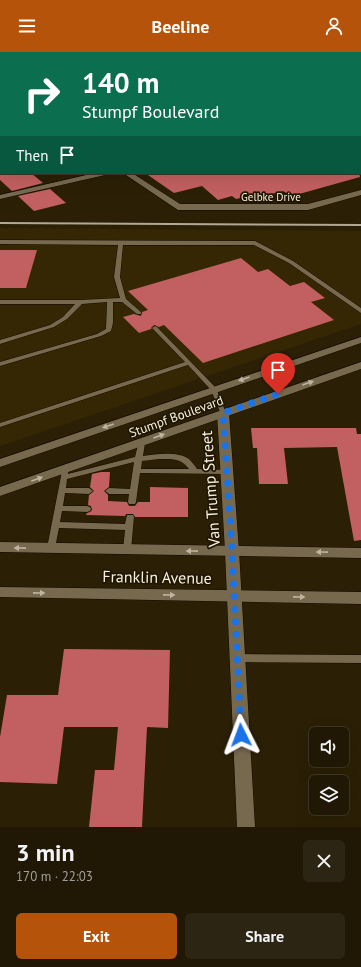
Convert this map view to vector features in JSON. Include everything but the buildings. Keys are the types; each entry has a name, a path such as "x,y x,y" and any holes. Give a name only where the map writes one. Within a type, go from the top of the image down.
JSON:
{"main road":[{"path":"0,197 101,174"},
{"name":"Gelbke Drive","path":"128,174 178,207 308,207 361,192"},
{"name":"Stumpf Boulevard","path":"0,463 361,340"},
{"name":"Stumpf Boulevard","path":"0,492 65,473 223,413 361,365"},
{"name":"Van Trump Street","path":"223,413 235,596 246,827"},
{"name":"Franklin Avenue","path":"0,548 361,553"},
{"name":"Franklin Avenue","path":"0,592 361,598"}],"lane":[{"path":"0,242 255,243 291,262 361,311"},
{"path":"122,243 117,277 124,300 139,313"},
{"path":"0,302 80,302 124,300"},
{"path":"0,364 99,335 108,330 110,323 110,301"},
{"path":"0,342 52,326 66,318 80,302"},
{"path":"155,328 214,389 223,413"},
{"path":"0,425 189,363"},
{"path":"132,502 141,443"},
{"path":"51,548 65,473 139,458 175,457 186,460 195,472"},
{"path":"136,471 227,472"},
{"path":"62,490 89,491"},
{"path":"108,491 133,492"},
{"path":"59,508 87,508"},
{"path":"127,550 130,517"},
{"path":"55,526 130,527"},
{"path":"238,658 361,659"}],"shaded area":[{"path":"0,228 361,231 361,324 0,446"}],"railway":[{"path":"0,223 361,225"}],"route":[{"path":"241,735 232,551 223,413 278,394"}]}
